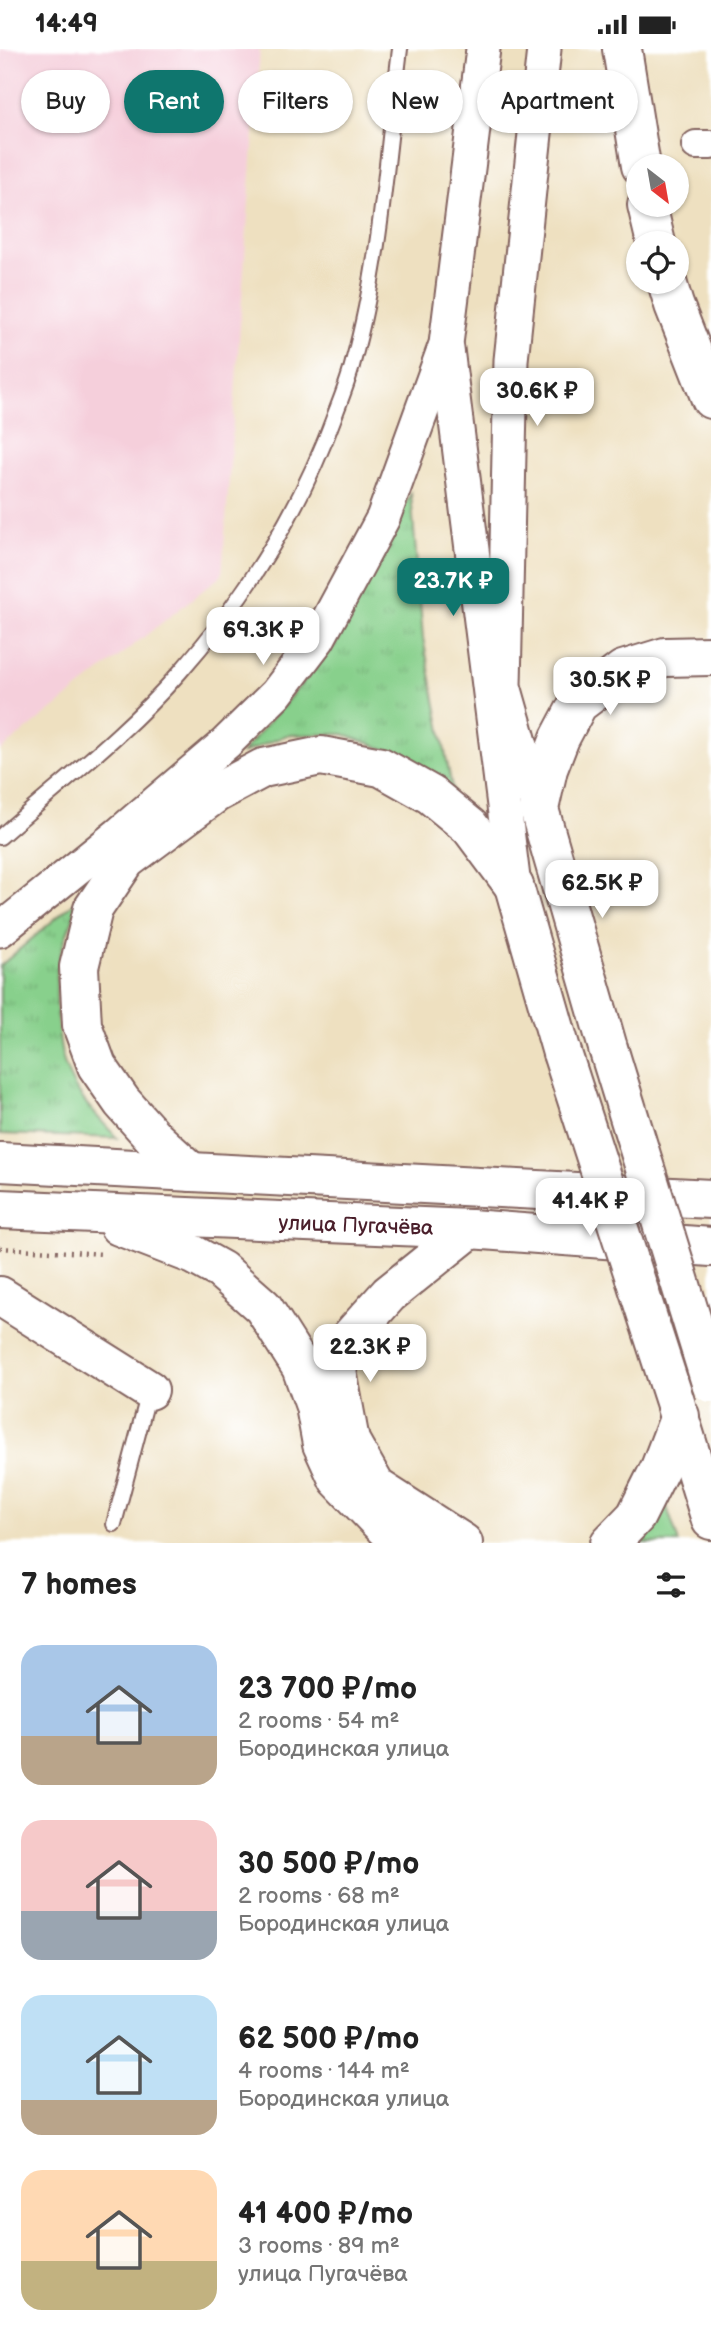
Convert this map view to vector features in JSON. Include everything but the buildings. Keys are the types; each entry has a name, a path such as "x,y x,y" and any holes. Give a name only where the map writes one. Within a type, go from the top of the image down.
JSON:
{"main road":[{"path":"622,49 638,154"},
{"path":"671,294 711,399"},
{"path":"711,656 665,657 623,670 578,704 560,737 548,769 539,809 608,1048 711,1383"},
{"path":"191,1172 155,1139 122,1102 97,1066 82,1025 79,967 93,909 126,860 216,793 263,768 321,756 381,767 431,795 470,827 514,886 562,1053 711,1520"},
{"name":"улица Пугачёва","path":"0,1162 711,1199"},
{"name":"улица Пугачёва","path":"0,1209 470,1229 711,1247"},
{"path":"80,1214 139,1232 194,1255 221,1269 263,1307 301,1367 315,1406 322,1444 338,1479 368,1513 385,1528 410,1543"},
{"path":"463,1543 376,1487 350,1441 337,1371 345,1343 389,1294 470,1229"},
{"path":"0,1296 149,1390"},
{"path":"610,1543 636,1516 660,1468 678,1411"}],"street":[{"path":"0,930 226,743 276,694 318,639 383,518 446,344 483,49"},
{"path":"539,809 504,686 512,360 544,49"},
{"path":"446,344 514,886"}],"lane":[{"path":"0,837 128,725 179,674 256,574 313,472 353,364 367,302 376,251 400,49"},
{"path":"114,1524 149,1390"}],"path":[{"path":"0,1248 117,1257"}],"shaded area":[{"path":"0,49 260,49 258,70 238,70 238,133 254,133 222,575 0,751"}],"green space":[{"path":"411,493 423,638 454,798 404,756 343,734 287,735 241,754 336,644"},
{"path":"83,895 65,940 58,967 56,996 60,1044 66,1068 76,1088 88,1106 117,1138 0,1134 0,966"},
{"path":"665,1501 679,1543 642,1543 648,1537"}]}
